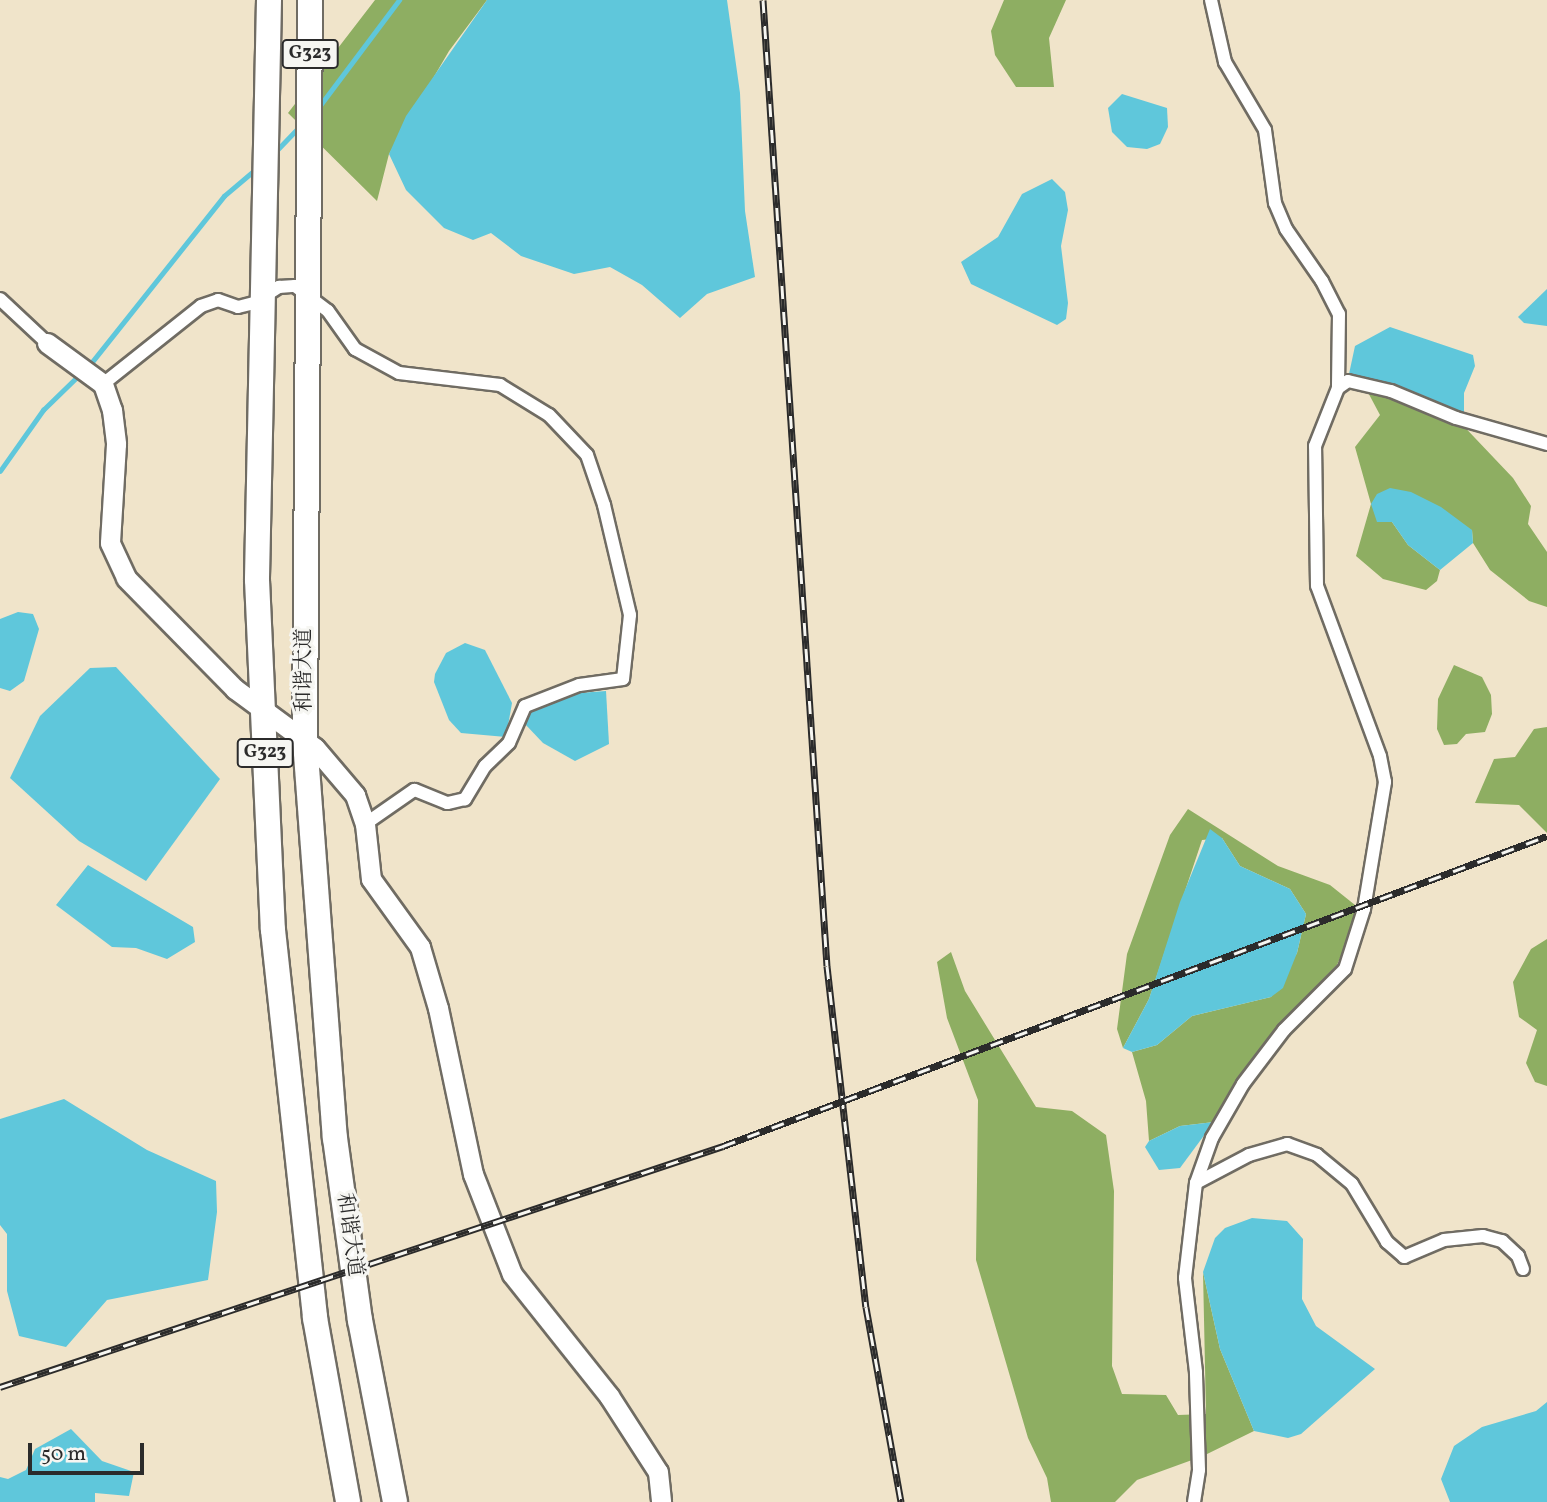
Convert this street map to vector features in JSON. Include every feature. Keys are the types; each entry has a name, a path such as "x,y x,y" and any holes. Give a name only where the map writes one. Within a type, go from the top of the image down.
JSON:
{"highway":[{"name":"和谐大道","path":"269,0 257,580 273,930 315,1318 348,1502"},
{"name":"和谐大道","path":"310,0 305,741 335,1138 360,1320 396,1502"}],"street":[{"path":"1194,1502 1199,1471 1196,1372 1185,1278 1196,1183 1212,1138 1243,1084 1284,1030 1345,969 1364,909 1385,782 1380,756 1317,586 1311,465 1327,411 1338,388 1339,314 1322,281 1286,229 1275,203 1265,130 1225,62 1211,0"},
{"path":"103,384 201,306 218,300 238,307 254,303 279,287 295,286 328,312 355,349 399,373 500,385 548,415 587,456 604,505 630,615 623,679 579,685 525,706 509,743 485,766 465,799 447,803 414,790 365,824"},
{"path":"0,299 47,343 103,384 116,444 110,543 126,578 235,689 305,741 355,795 365,824 371,879 420,947 438,1008 473,1174 512,1275 572,1345 616,1407 658,1472 661,1502"},
{"path":"1338,388 1348,382 1363,383 1456,418 1547,444"},
{"path":"1196,1183 1249,1155 1287,1144 1317,1156 1352,1184 1387,1242 1404,1257 1444,1240 1483,1236 1502,1241 1518,1256 1523,1269"}],"green space":[{"path":"375,0 487,0 449,51 389,154 377,201 288,113"},
{"path":"1004,0 1066,0 1049,38 1054,87 1016,87 995,55 991,31"},
{"path":"1363,383 1456,418 1513,478 1531,506 1528,524 1547,552 1547,607 1529,601 1490,570 1473,543 1472,530 1392,522 1408,545 1440,570 1437,581 1426,590 1383,579 1356,556 1371,504 1355,447 1380,415"},
{"path":"1454,665 1482,677 1491,695 1492,714 1485,732 1466,734 1457,744 1444,745 1437,729 1438,699"},
{"path":"1547,727 1547,833 1519,805 1475,803 1494,759 1515,757 1534,729"},
{"path":"1188,809 1278,866 1330,885 1355,905 1353,928 1337,965 1279,1025 1214,1122 1180,1126 1149,1141 1146,1101 1132,1052 1157,1045 1192,1016 1271,997 1297,953 1306,914 1290,889 1240,866 1222,838 1202,840 1149,999 1123,1048 1117,1029 1127,954 1170,835"},
{"path":"1547,939 1547,1086 1535,1082 1526,1063 1537,1030 1519,1017 1513,982 1531,949"},
{"path":"951,952 965,991 1036,1107 1072,1111 1106,1135 1114,1191 1112,1366 1122,1394 1166,1395 1178,1415 1206,1414 1203,1272 1220,1349 1254,1431 1203,1456 1137,1480 1115,1502 1051,1502 1047,1478 1028,1438 976,1260 978,1100 947,1018 937,962"}],"water":[{"path":"487,0 727,0 740,93 745,211 755,277 707,294 680,318 642,285 610,267 574,274 521,256 491,233 473,240 444,228 406,190 389,154 406,116"},
{"path":"1122,94 1167,108 1168,127 1160,144 1147,149 1127,147 1112,132 1108,108"},
{"path":"1052,179 1065,192 1068,210 1061,246 1068,303 1066,319 1057,325 971,284 961,262 998,237 1022,194"},
{"path":"1547,289 1547,326 1524,323 1518,317"},
{"path":"1390,327 1473,355 1475,366 1464,393 1464,413 1456,418 1349,374 1355,346"},
{"path":"1390,488 1411,492 1441,507 1472,530 1473,543 1440,570 1408,545 1392,522 1377,522 1371,504 1377,494"},
{"path":"18,612 33,614 39,629 24,681 10,691 0,688 0,619"},
{"path":"465,643 485,650 512,703 506,737 461,733 449,720 434,682 435,674 446,653"},
{"path":"116,667 220,779 146,881 79,841 10,778 40,716 90,668"},
{"path":"606,691 609,744 575,761 543,743 525,724 531,710 579,693"},
{"path":"1210,829 1222,838 1240,866 1290,889 1306,914 1297,953 1283,988 1271,997 1192,1016 1157,1045 1132,1052 1123,1048 1149,999 1180,902"},
{"path":"88,865 193,927 195,942 167,959 136,948 112,947 56,905"},
{"path":"64,1099 147,1150 216,1181 217,1212 208,1280 107,1300 66,1347 19,1336 7,1291 7,1234 0,1225 0,1119"},
{"path":"1214,1122 1180,1168 1159,1170 1145,1147 1149,1141 1180,1126"},
{"path":"1252,1218 1287,1221 1303,1239 1302,1299 1316,1326 1375,1369 1301,1434 1288,1438 1254,1431 1220,1349 1203,1272 1215,1238 1225,1228"},
{"path":"1547,1402 1547,1502 1450,1502 1441,1479 1454,1446 1482,1427 1536,1411"},
{"path":"71,1429 102,1461 134,1472 129,1496 95,1493 95,1502 0,1502 0,1477 8,1479 26,1470 35,1449"}],"waterway":[{"path":"318,108 399,0"},
{"path":"276,151 299,127"},
{"path":"88,367 224,196 256,169"},
{"path":"0,471 43,410 79,375"}],"railway":[{"path":"763,0 827,966 866,1307 901,1502"},
{"path":"0,1387 723,1146 1547,836"}]}
